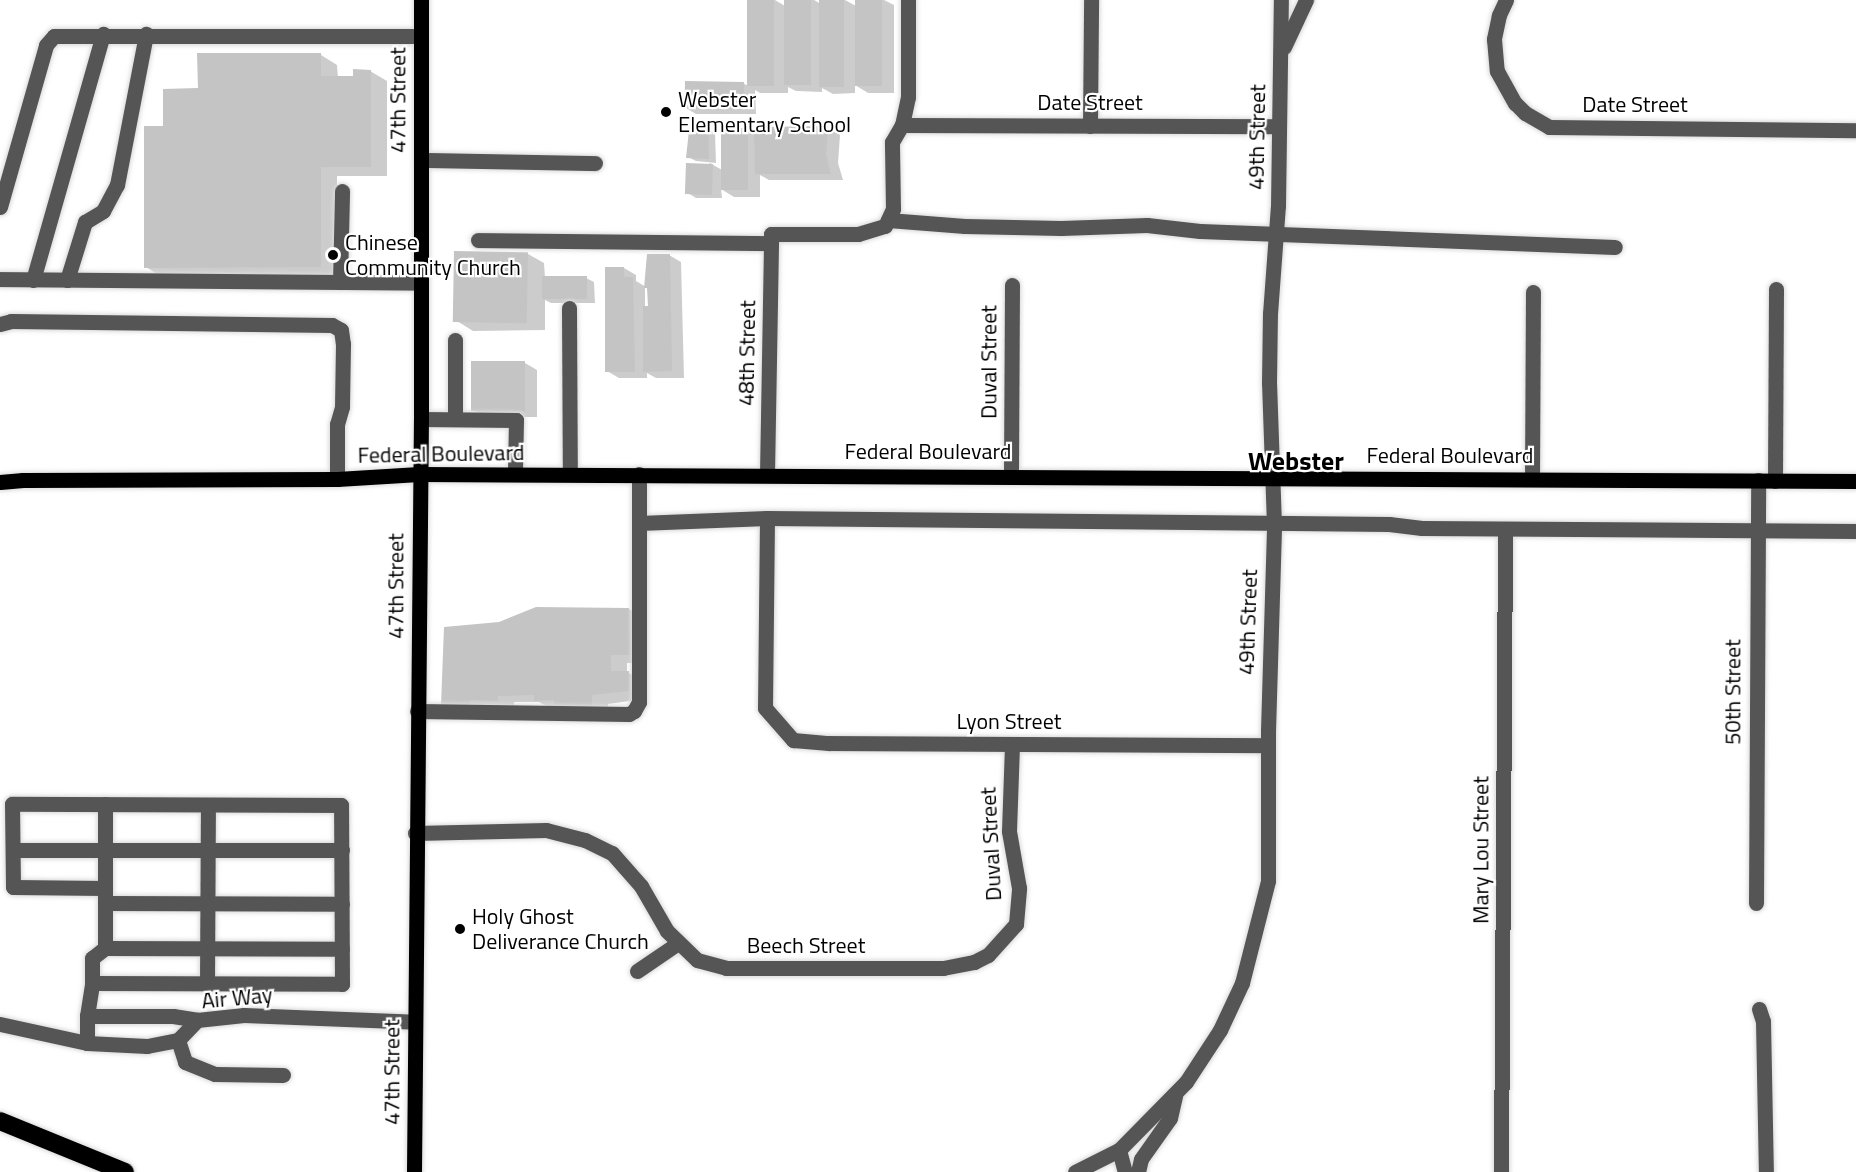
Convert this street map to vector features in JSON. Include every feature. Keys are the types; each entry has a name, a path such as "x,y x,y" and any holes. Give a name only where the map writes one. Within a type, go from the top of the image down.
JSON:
{"highway":[{"path":"0,1121 125,1172"}],"main road":[{"name":"47th Street","path":"414,1172 421,419 421,0"},
{"name":"Federal Boulevard","path":"0,482 22,480 337,479 419,474 1856,481"}],"street":[{"path":"887,223 893,209 892,142 902,125 908,97 908,0"},
{"path":"1090,126 1091,0"},
{"name":"49th Street","path":"1074,1172 1119,1149 1186,1082 1220,1030 1242,984 1255,941 1268,881 1268,745 1274,525 1270,314 1276,234 1282,52 1281,0"},
{"path":"1282,52 1306,0"},
{"name":"Date Street","path":"1506,0 1499,15 1494,39 1495,60 1502,82 1526,113 1549,127 1856,130"},
{"path":"0,207 46,45 54,36 63,34 146,34 421,36"},
{"path":"33,280 103,34"},
{"path":"67,280 85,222 103,211 117,185 146,34"},
{"name":"Date Street","path":"902,125 1278,126"},
{"path":"421,160 595,163"},
{"path":"340,282 342,191"},
{"path":"478,240 771,238 858,234 887,223 1061,228 1147,225 1200,231 1615,247"},
{"name":"48th Street","path":"767,474 771,238"},
{"path":"0,279 421,282"},
{"name":"Duval Street","path":"1011,476 1012,285"},
{"path":"1775,481 1776,289"},
{"path":"1532,479 1533,292"},
{"path":"569,308 570,474"},
{"path":"0,324 11,321 332,325 341,330 343,345 342,407 337,424 337,479"},
{"path":"455,340 455,419"},
{"path":"421,419 516,420 515,474"},
{"path":"417,711 629,714 634,711 639,702 639,474"},
{"name":"50th Street","path":"1756,903 1758,480"},
{"path":"639,523 767,518 1274,525 1389,524 1422,528 1505,529 1856,531"},
{"name":"Lyon Street","path":"767,518 765,708 793,740 805,743 1268,745"},
{"name":"Mary Lou Street","path":"1502,1172 1505,529"},
{"name":"Duval Street","path":"943,968 974,962 988,955 1016,924 1019,888 1009,831 1012,744"},
{"path":"92,984 342,984 342,904 342,850 341,805 12,804 13,887 207,903 342,904"},
{"path":"105,804 105,948"},
{"path":"207,984 208,805"},
{"name":"Beech Street","path":"416,832 546,830 585,840 612,853 642,886 668,931 697,960 726,968 943,968"},
{"path":"13,850 342,850"},
{"path":"637,971 678,942"},
{"path":"87,1043 92,958 105,948 342,949"},
{"path":"1759,1009 1763,1021 1766,1172"},
{"name":"Air Way","path":"178,1040 197,1020 244,1015 416,1022"},
{"path":"87,1016 173,1016 197,1020"},
{"path":"118,1017 119,1045"},
{"path":"0,1024 87,1043 147,1046 178,1040 185,1062 215,1074 283,1075"},
{"path":"1138,1172 1141,1160 1170,1118 1176,1093"},
{"path":"1119,1149 1125,1172"}],"building":[{"path":"747,0 774,0 774,86 747,86"},
{"path":"784,0 811,0 811,85 784,85"},
{"path":"819,0 844,0 844,87 819,87"},
{"path":"855,0 882,0 882,86 855,86"},
{"path":"197,53 321,53 321,76 353,76 353,69 371,70 371,167 321,167 321,267 144,268 144,126 163,126 163,89 198,88"},
{"path":"685,81 744,82 744,109 685,108"},
{"path":"690,121 699,121 699,126 708,126 709,159 686,158"},
{"path":"828,126 826,155 831,174 755,174 754,127"},
{"path":"721,128 748,128 748,190 721,190"},
{"path":"686,163 713,164 712,195 685,194"},
{"path":"454,251 528,252 527,323 453,322"},
{"path":"647,254 670,254 672,371 643,372 643,306 648,306 647,288 644,288"},
{"path":"605,267 624,267 624,277 633,277 635,372 605,372"},
{"path":"542,276 587,276 587,299 542,299"},
{"path":"471,361 525,361 525,411 471,411"},
{"path":"536,607 629,608 630,655 611,655 611,671 629,671 629,691 592,695 592,708 554,708 554,700 534,701 534,695 498,696 498,701 470,700 470,705 441,705 444,627 499,622"}],"place":[{"name":"Webster Elementary School","path":"666,112"},
{"name":"Chinese Community Church","path":"333,255"},
{"name":"Holy Ghost Deliverance Church","path":"460,929"}],"district":[{"name":"Webster","path":"1296,461"}]}
